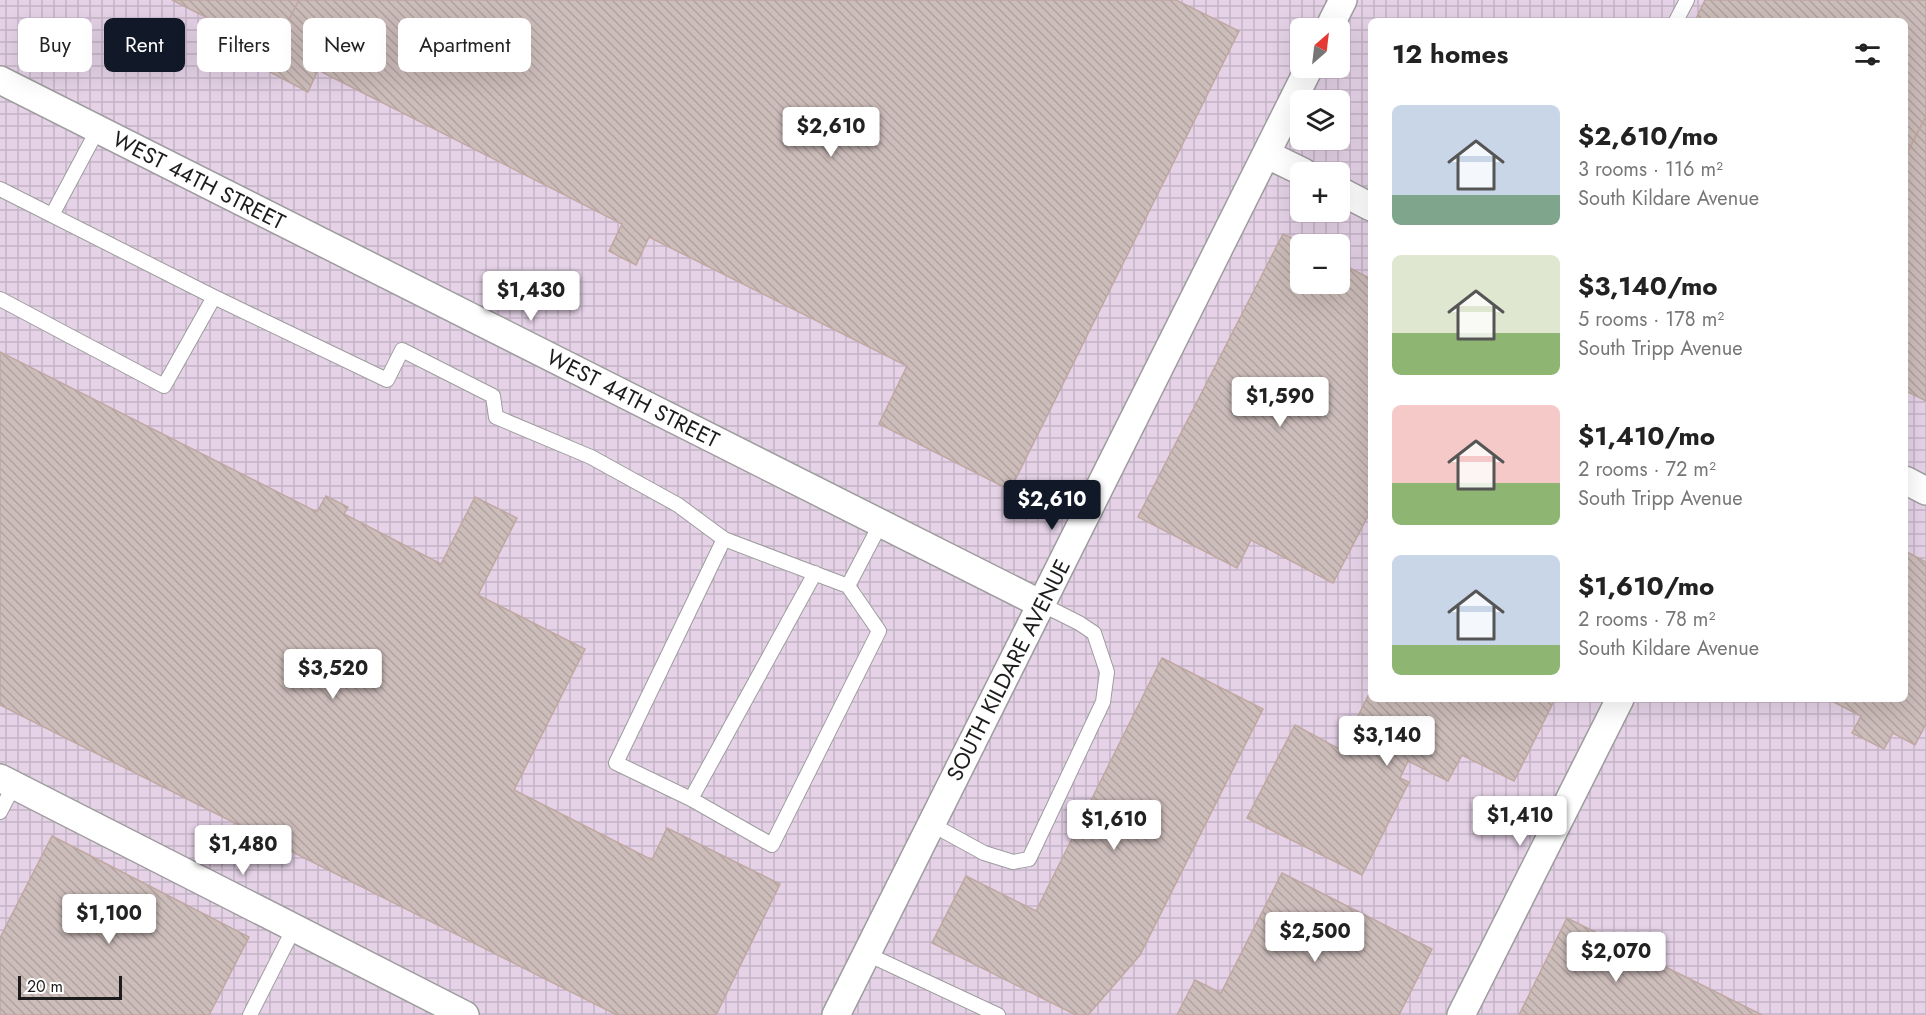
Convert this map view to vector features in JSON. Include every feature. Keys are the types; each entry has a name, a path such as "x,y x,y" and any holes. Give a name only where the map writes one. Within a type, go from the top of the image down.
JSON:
{"street":[{"path":"1334,18 1343,0"},
{"name":"SOUTH KILDARE AVENUE","path":"836,1015 1305,78"},
{"name":"WEST 44TH STREET","path":"0,80 1041,604"},
{"path":"1266,154 1290,166"},
{"path":"1350,196 1368,205"},
{"path":"1908,482 1926,491"},
{"path":"1461,1015 1618,702"},
{"path":"7,781 465,1015"}],"lane":[{"path":"1678,18 1687,0"},
{"path":"52,215 98,129"},
{"path":"0,189 214,297 387,380 402,351 493,396 496,417 591,457 678,505 724,539 848,586 879,631 772,844 692,799 616,763 724,539"},
{"path":"0,299 164,386 214,297"},
{"path":"848,586 881,523"},
{"path":"692,799 815,573"},
{"path":"931,824 984,853 1013,862 1029,859 1103,702 1107,672 1094,633 1041,604"},
{"path":"0,812 7,781"},
{"path":"250,1015 294,928"},
{"path":"867,954 998,1015"}],"shaded area":[{"path":"0,0 1926,0 1926,1015 0,1015"}],"building":[{"path":"172,0 299,0 290,18 208,18"},
{"path":"299,0 1176,0 1239,31 1010,490 879,424 907,366 649,237 636,265 609,251 622,224 322,72 386,72 386,18 303,18 303,72 317,72 308,92 270,72 291,72 290,18"},
{"path":"1705,0 1926,0 1926,116 1908,151 1908,18 1696,18"},
{"path":"1926,116 1926,401 1908,392 1908,151"},
{"path":"1283,234 1290,237 1290,294 1350,294 1350,268 1368,277 1368,516 1333,583 1251,540 1237,568 1138,517"},
{"path":"0,352 317,512 326,496 348,507 344,514 441,564 475,497 517,518 478,595 585,649 514,790 652,860 667,828 780,884 716,1015 617,1015 0,705"},
{"path":"1908,553 1926,562 1926,724 1915,745 1893,733 1884,749 1852,733 1861,716 1834,702 1908,702"},
{"path":"1162,658 1263,709 1140,955 1088,1015 1076,1015 932,943 966,876 1036,911"},
{"path":"1368,696 1368,702 1554,702 1514,781 1462,755 1448,781 1408,761 1400,778 1409,782 1362,875 1247,818 1295,725 1341,750"},
{"path":"52,836 249,937 209,1015 0,1015 0,938"},
{"path":"1282,873 1432,949 1399,1015 1177,1015 1195,980 1221,993"},
{"path":"1567,918 1762,1015 1519,1015"}]}
